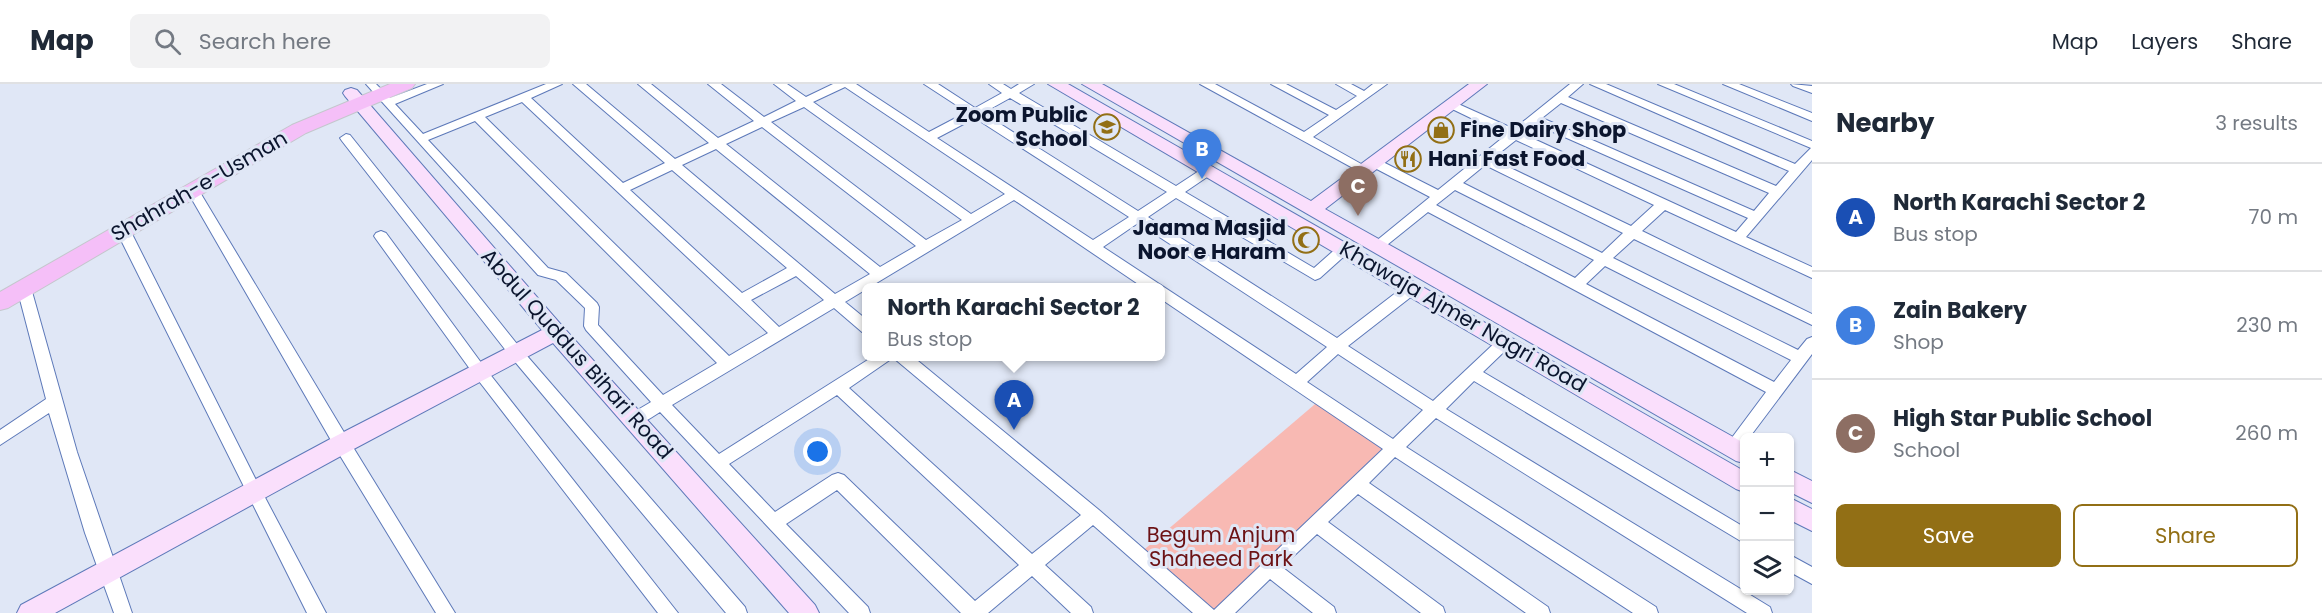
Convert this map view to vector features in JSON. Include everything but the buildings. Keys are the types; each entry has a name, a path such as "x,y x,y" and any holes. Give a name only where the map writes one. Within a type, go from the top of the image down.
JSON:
{"main road":[{"name":"Shahrah-e-Usman","path":"0,286 286,122 370,93 406,84"},
{"name":"Khawaja Ajmer Nagri Road","path":"1056,84 1138,121 1311,210 1739,451"},
{"name":"Khawaja Ajmer Nagri Road","path":"1089,84 1209,170 1740,480"},
{"path":"1311,210 1479,84"},
{"name":"Shahrah-e-Usman","path":"0,302 192,189 299,129 370,93"},
{"name":"Abdul Quddus Bihari Road","path":"370,93 556,332 806,613"},
{"path":"1443,307 1459,292"},
{"path":"30,613 342,444 556,332"},
{"path":"1794,482 1812,493"},
{"path":"1794,510 1812,521"}],"street":[{"path":"370,93 437,84"},
{"path":"420,139 556,84"},
{"path":"579,84 674,163 795,270 862,324"},
{"path":"644,84 879,274"},
{"path":"714,84 926,247"},
{"path":"780,84 971,220"},
{"path":"623,188 842,84"},
{"path":"848,84 1148,283"},
{"path":"930,84 1435,410 1763,613"},
{"path":"995,84 1315,275 1346,248"},
{"path":"928,138 1028,84"},
{"path":"1206,84 1305,137 1439,196"},
{"path":"1277,84 1336,114"},
{"path":"1342,84 1364,95"},
{"path":"1305,137 1382,84"},
{"path":"1377,246 1577,84"},
{"path":"1596,84 1797,170"},
{"path":"1664,84 1812,145"},
{"path":"1729,84 1812,117"},
{"path":"1797,84 1812,90"},
{"path":"370,93 420,139 543,272 561,276 592,307 591,326 660,404 719,462 861,613"},
{"path":"523,98 623,188 779,335"},
{"path":"1560,98 1778,192"},
{"path":"1452,105 1812,273"},
{"path":"477,116 728,365"},
{"path":"1534,119 1756,217"},
{"path":"346,138 516,353 738,613"},
{"path":"1738,238 1812,152"},
{"path":"1484,160 1812,320"},
{"path":"1094,246 1209,170"},
{"path":"1454,184 1800,358"},
{"path":"192,189 342,444 446,613"},
{"path":"865,283 1015,194"},
{"path":"1576,285 1664,203"},
{"path":"1427,206 1775,390"},
{"path":"123,230 254,493 317,613"},
{"path":"381,236 480,372 665,612"},
{"path":"742,299 795,270"},
{"path":"635,419 862,285"},
{"path":"24,288 53,402 107,571 123,613"},
{"path":"1296,382 1337,346 1411,289"},
{"path":"1165,295 1394,448 1648,613"},
{"path":"1222,613 1505,342"},
{"path":"1739,451 1775,390 1812,343"},
{"path":"719,462 880,361"},
{"path":"906,361 1093,515 1206,613"},
{"path":"1473,373 1740,534"},
{"path":"838,387 1084,613"},
{"path":"0,438 53,402"},
{"path":"775,522 838,480 974,613 1093,515"},
{"path":"1357,484 1541,613"},
{"path":"1316,523 1436,613"},
{"path":"1794,565 1812,576"},
{"path":"1269,567 1327,613"}],"green space":[{"name":"Begum Anjum Shaheed Park","path":"1321,399 1394,448 1222,613 1206,613 1139,554"}],"place":[{"name":"Zoom Public School","path":"1107,127"},
{"name":"Fine Dairy Shop","path":"1441,130"},
{"name":"Hani Fast Food","path":"1408,159"},
{"name":"Zain Bakery","path":"1202,179"},
{"name":"High Star Public School","path":"1358,216"},
{"name":"Jaama Masjid Noor e Haram","path":"1306,240"},
{"name":"North Karachi Sector 2","path":"1014,430"}]}
